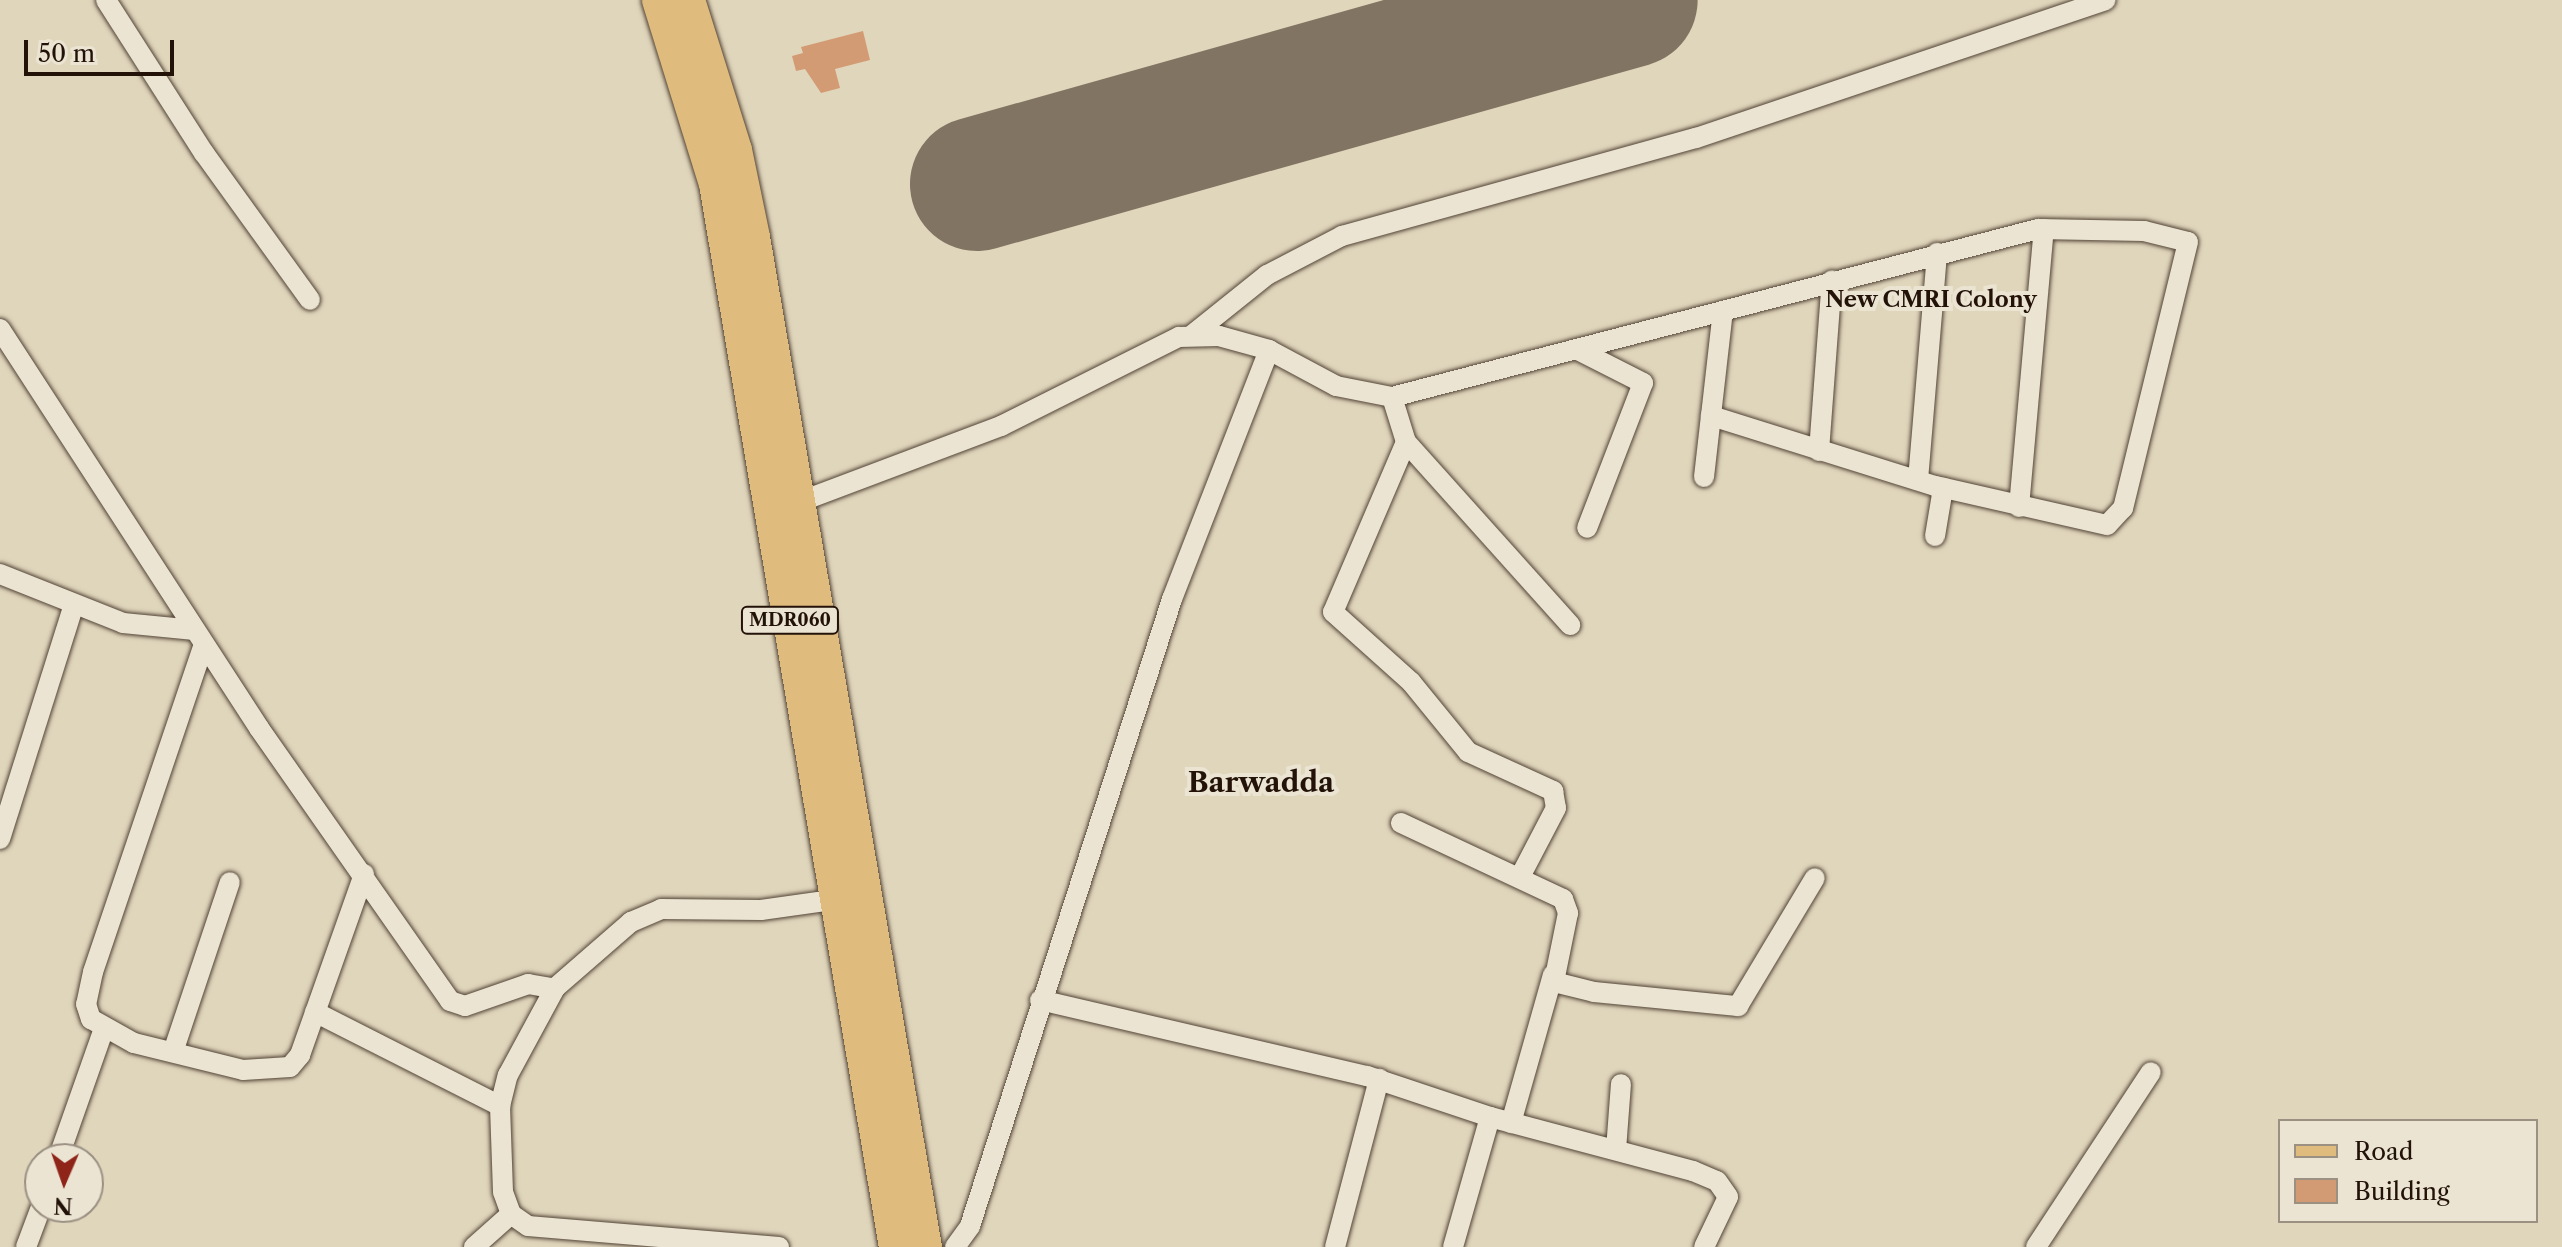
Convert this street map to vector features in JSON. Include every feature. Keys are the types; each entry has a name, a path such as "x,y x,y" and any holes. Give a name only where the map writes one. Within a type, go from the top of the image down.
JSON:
{"main road":[{"name":"MDR060","path":"658,0 715,184 839,899 895,1247"},
{"name":"MDR060","path":"689,0 736,150 926,1247"}],"street":[{"path":"106,0 204,153 310,300"},
{"path":"799,502 1001,426 1192,335 1267,275 1342,236 1696,138 2105,0"},
{"path":"1192,335 1269,350 1336,386 1392,397 1832,280 2044,229 2144,231 2178,237 2188,242 2189,254 2116,522 2094,525 1943,488 1711,416"},
{"path":"2019,507 2044,229"},
{"path":"1918,480 1937,253"},
{"path":"1819,451 1832,280"},
{"path":"1704,477 1723,311"},
{"path":"0,329 200,637 458,1006 528,984 555,989"},
{"path":"955,1247 970,1226 1040,1000 1172,599 1269,350"},
{"path":"1578,350 1643,383 1587,528"},
{"path":"1392,397 1406,442 1570,625"},
{"path":"1406,442 1333,612 1411,682 1468,752 1553,791 1556,808 1520,877"},
{"path":"1935,536 1943,488"},
{"path":"0,574 123,623 200,637"},
{"path":"0,839 74,605"},
{"path":"200,637 93,972 86,1004 103,1031 243,1070 290,1067 315,1012 364,874"},
{"path":"1401,823 1520,877 1568,905 1553,975 1511,1123"},
{"path":"1553,975 1562,987 1738,1006 1815,878"},
{"path":"173,1052 230,882"},
{"path":"779,1247 579,1240 528,1226 511,1214 503,1192 500,1106 508,1075 555,989 604,940 661,909 761,910 839,899"},
{"path":"1040,1000 1379,1079 1490,1117 1693,1171 1726,1189 1728,1197 1704,1247"},
{"path":"315,1012 500,1106"},
{"path":"64,1143 103,1031"},
{"path":"2036,1247 2151,1072"},
{"path":"1335,1247 1379,1079"},
{"path":"1616,1150 1621,1084"},
{"path":"1453,1247 1490,1117"},
{"path":"474,1247 511,1214"},
{"path":"26,1247 35,1223"}],"building":[{"path":"863,31 870,60 835,69 840,88 821,93 805,69 796,71 792,56 803,53 801,47"}],"runway":[{"path":"977,184 1631,0"}],"district":[{"name":"New CMRI Colony","path":"1931,300"},
{"name":"Barwadda","path":"1261,782"}]}
